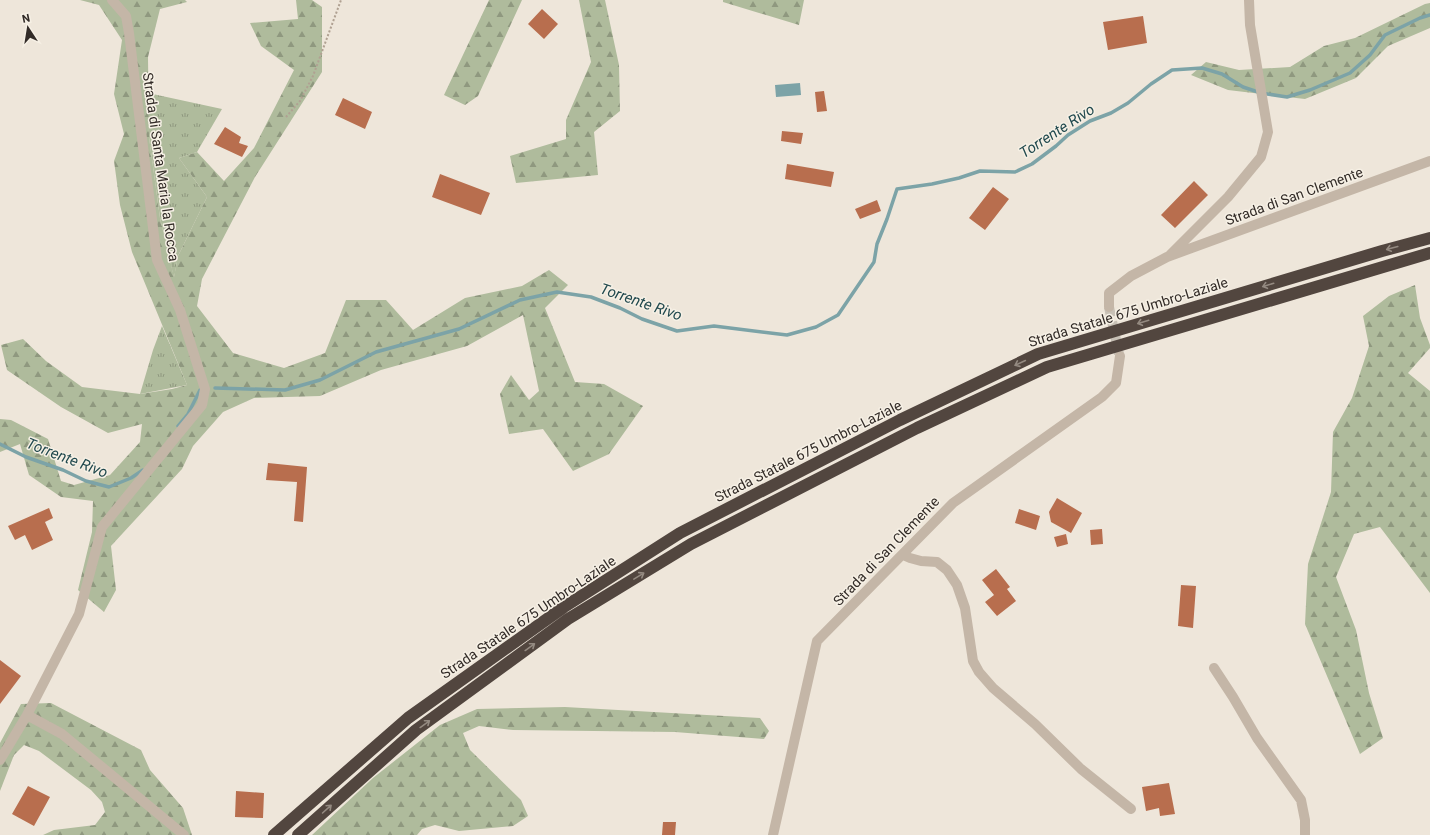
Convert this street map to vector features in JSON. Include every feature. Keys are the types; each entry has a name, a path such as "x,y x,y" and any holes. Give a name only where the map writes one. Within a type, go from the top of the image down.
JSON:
{"highway":[{"name":"Strada Statale 675 Umbro-Laziale","path":"274,835 408,718 564,607 680,533 900,420 1038,354 1382,250 1430,238"},
{"name":"Strada Statale 675 Umbro-Laziale","path":"298,835 416,730 561,624 705,536 917,428 1047,366 1430,253"}],"street":[{"name":"Strada di Santa Maria la Rocca","path":"0,760 27,715 79,614 102,527 202,405 205,389 180,310 157,260 129,33 126,16 112,0"},
{"name":"Strada di San Clemente","path":"1167,258 1228,197 1262,156 1268,132 1250,25 1249,0"},
{"name":"Strada di San Clemente","path":"1109,307 1109,293 1130,276 1167,258 1430,161"},
{"name":"Strada di San Clemente","path":"773,835 818,641 953,503 1102,397 1116,383 1120,356"},
{"path":"902,555 921,561 936,562 947,570 957,585 965,608 973,661 979,672 992,688 1035,724 1081,769 1131,809"},
{"path":"1214,668 1234,697 1257,738 1301,800 1305,820 1305,835"},
{"path":"27,715 62,734 184,835"}],"path":[{"path":"286,117 300,101 313,76 341,0"}],"green space":[{"path":"80,0 185,0 187,2 160,9 148,57 149,137 160,218 174,277 178,256 207,197 179,158 197,152 224,181 254,148 294,70 261,46 250,23 298,19 296,0 312,0 322,7 322,72 255,177 202,279 197,306 233,353 284,368 325,353 346,300 386,300 413,330 465,298 522,286 549,270 568,285 545,308 575,382 604,384 643,406 609,454 573,471 543,429 509,434 500,394 511,375 529,400 539,391 523,315 467,346 381,370 320,396 254,398 223,412 193,446 182,469 111,546 116,590 104,612 78,590 92,532 93,501 61,497 29,475 20,444 0,452 0,419 11,420 48,439 61,481 74,485 110,475 140,442 142,424 108,433 61,407 7,370 1,345 23,339 46,361 82,387 140,394 187,385 132,252 120,205 114,161 124,134 114,94 122,40 99,5"},
{"path":"489,0 522,0 478,96 465,105 444,95"},
{"path":"579,0 605,0 619,65 620,111 594,132 598,175 516,183 510,156 566,139 566,120 591,62"},
{"path":"723,0 804,0 799,25 723,2"},
{"path":"1430,3 1430,28 1388,46 1356,78 1305,99 1228,90 1191,75 1206,62 1239,70 1290,67 1324,46 1355,38 1425,4"},
{"path":"148,93 222,109 197,152 179,158 207,197 178,256 174,278 160,218 149,137"},
{"path":"1415,285 1420,318 1430,345 1430,348 1408,373 1430,391 1430,593 1380,527 1354,534 1336,577 1356,630 1369,693 1383,738 1360,754 1305,624 1308,564 1331,492 1333,432 1352,398 1369,346 1363,316 1389,296"},
{"path":"162,326 187,385 140,394 153,350"},
{"path":"51,703 141,750 150,770 183,808 192,835 43,835 54,830 95,825 105,812 102,802 91,790 39,751 24,745 14,755 0,791 0,743 21,704"},
{"path":"565,707 760,718 769,731 764,739 675,732 513,730 479,726 463,733 470,750 521,800 528,816 513,826 459,831 435,825 422,829 417,835 312,835 373,778 440,725 477,709"}],"water":[{"path":"800,83 801,95 776,97 775,85"}],"building":[{"path":"542,9 558,24 544,39 528,24"},
{"path":"1143,16 1147,43 1108,50 1103,22"},
{"path":"824,91 827,111 817,112 815,92"},
{"path":"343,98 372,112 365,129 335,115"},
{"path":"225,127 241,137 239,143 248,146 242,157 214,144"},
{"path":"782,131 803,133 801,144 781,141"},
{"path":"787,164 834,172 831,187 785,179"},
{"path":"440,174 490,193 481,215 432,197"},
{"path":"1194,181 1208,195 1175,228 1161,215"},
{"path":"993,187 1009,199 985,230 969,218"},
{"path":"877,200 881,211 860,219 855,209"},
{"path":"268,463 307,467 303,522 294,521 297,482 266,480"},
{"path":"1057,498 1082,513 1071,533 1051,522 1049,512"},
{"path":"49,508 53,518 45,522 53,540 32,550 25,535 15,540 8,526"},
{"path":"1019,509 1040,516 1036,530 1015,523"},
{"path":"1102,529 1103,544 1091,545 1090,530"},
{"path":"1066,534 1068,544 1057,547 1054,537"},
{"path":"996,569 1010,587 1007,589 1016,601 997,616 985,602 994,595 982,580"},
{"path":"1181,585 1196,586 1193,628 1178,626"},
{"path":"0,660 21,676 0,704"},
{"path":"1169,783 1175,814 1160,816 1159,808 1146,811 1142,787"},
{"path":"28,786 50,797 34,826 12,814"},
{"path":"236,791 264,793 263,818 235,817"},
{"path":"663,822 676,822 675,835 662,835"}],"waterway":[{"name":"Torrente Rivo","path":"215,388 285,390 320,380 376,352 459,329 520,300 557,292 591,297 620,308 642,319 677,331 714,326 787,335 816,327 838,315 874,262 877,244 897,189 932,184 959,178 980,171 1015,172 1032,164 1068,135 1090,121 1111,113 1128,103 1151,84 1172,70 1202,68 1222,74 1243,87 1261,93 1287,97 1310,90 1350,73 1370,55 1385,35 1420,18 1430,15"},
{"name":"Torrente Rivo","path":"178,426 188,414 200,390"},
{"name":"Torrente Rivo","path":"0,444 26,457 63,470 86,481 109,487 131,478 143,470"}],"tunnel":[{"path":"1109,307 1119,354"}]}
